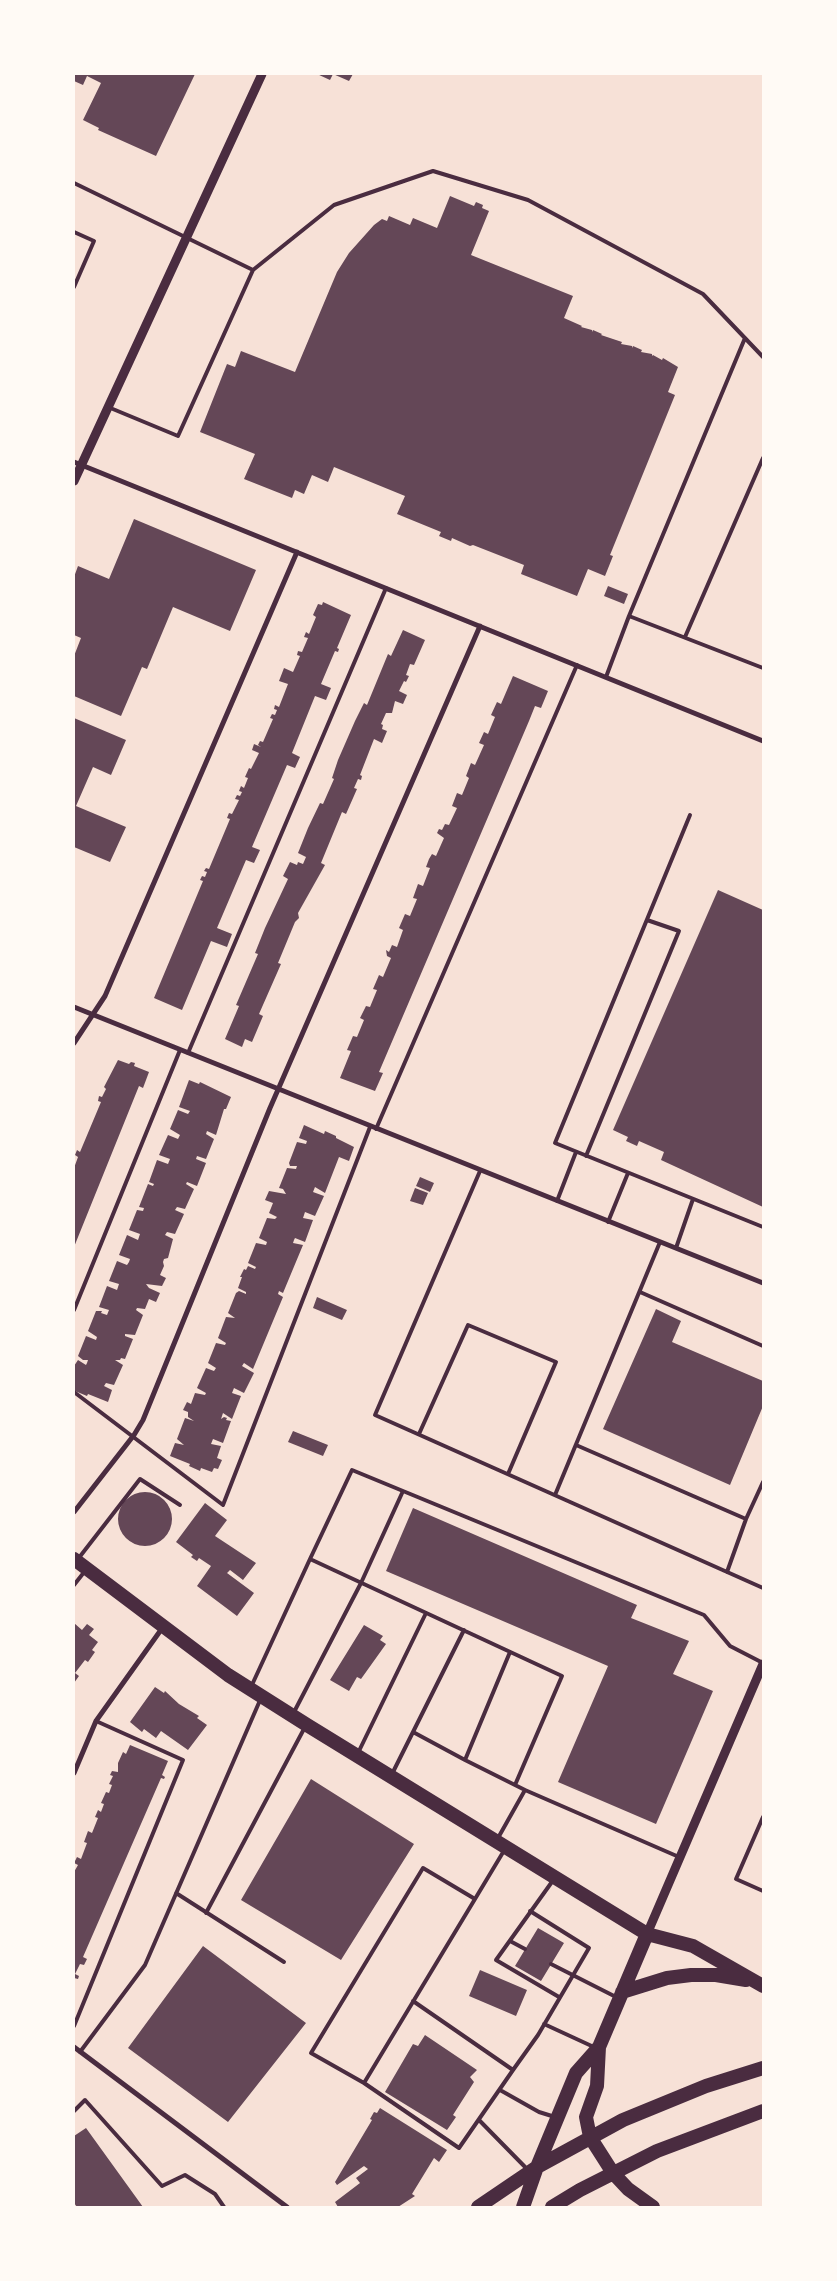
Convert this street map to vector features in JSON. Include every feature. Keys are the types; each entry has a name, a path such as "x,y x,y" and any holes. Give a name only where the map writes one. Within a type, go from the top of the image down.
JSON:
{"highway":[{"path":"79,1563 256,1693 292,1716 647,1934 693,1946 759,1984"},
{"path":"524,2207 533,2169 576,2073 599,2048 647,1934"},
{"path":"621,1996 667,1978 716,1975 759,1984"},
{"path":"599,2048 597,2086 586,2117 590,2137 613,2173 628,2189 653,2207"},
{"path":"478,2207 533,2169 590,2137 670,2100 763,2068"},
{"path":"552,2207 613,2173 685,2139 763,2110"}],"street":[{"path":"74,481 77,463 108,406 262,74"},
{"path":"77,463 763,741"},
{"path":"74,1043 105,996 297,552"},
{"path":"74,1512 134,1435 143,1420 279,1090 480,626"},
{"path":"74,1007 763,1283"},
{"path":"74,1773 96,1721 164,1626"},
{"path":"647,1934 763,1664"},
{"path":"74,2047 287,2207"}],"lane":[{"path":"108,406 178,436 253,270 334,205 433,171 528,200 703,294 763,356"},
{"path":"74,183 253,270"},
{"path":"74,232 94,241 74,287"},
{"path":"606,677 629,616 745,338"},
{"path":"685,637 763,458"},
{"path":"188,1053 386,588"},
{"path":"629,616 763,668"},
{"path":"376,1129 577,665"},
{"path":"690,815 555,1144 763,1227"},
{"path":"586,1156 679,931 647,920"},
{"path":"74,1310 180,1050"},
{"path":"74,1392 134,1435 223,1505 370,1126"},
{"path":"557,1201 576,1152"},
{"path":"480,1171 375,1415 763,1588"},
{"path":"608,1222 628,1173"},
{"path":"676,1248 693,1199"},
{"path":"555,1495 660,1242"},
{"path":"640,1292 763,1346"},
{"path":"419,1434 468,1325 556,1362 508,1474"},
{"path":"576,1444 746,1519"},
{"path":"80,2052 145,1965 176,1893 310,1559 352,1470 704,1615 730,1646 763,1664"},
{"path":"74,1585 79,1563 140,1479 180,1505"},
{"path":"727,1572 746,1519 763,1482"},
{"path":"292,1716 362,1583 403,1491"},
{"path":"310,1559 562,1676 515,1785"},
{"path":"356,1755 426,1613"},
{"path":"391,1776 464,1630"},
{"path":"465,1760 510,1652"},
{"path":"74,2026 183,1760 96,1721"},
{"path":"206,1913 307,1725"},
{"path":"413,1732 525,1790 679,1857"},
{"path":"364,2083 475,1899 525,1790"},
{"path":"763,1817 736,1880 763,1891"},
{"path":"475,1899 423,1868 311,2053 364,2083 459,2148 544,2024 589,1948 530,1911"},
{"path":"555,1878 496,1960 559,1997"},
{"path":"176,1893 284,1962"},
{"path":"510,1941 525,1949"},
{"path":"551,1964 621,1996"},
{"path":"413,2002 513,2070"},
{"path":"544,2024 599,2048"},
{"path":"500,2090 539,2112 557,2118"},
{"path":"74,2111 85,2100 162,2186 185,2175 216,2194 224,2207"},
{"path":"479,2120 533,2169"}],"building":[{"path":"74,74 195,74 156,156 98,130 99,128 83,120 101,83 87,76 83,85 74,81"},
{"path":"317,74 333,74 330,80"},
{"path":"333,74 353,74 349,81"},
{"path":"450,196 474,206 476,202 483,205 482,208 489,211 471,255 573,296 564,318 593,332 593,330 601,335 622,342 621,344 632,346 633,348 633,346 642,350 641,352 652,354 652,356 662,360 663,358 678,367 668,392 675,395 610,555 613,556 605,576 588,569 577,596 521,574 524,565 452,538 451,541 439,536 441,532 397,514 405,496 334,467 328,482 312,475 304,494 295,490 292,498 244,479 255,454 200,432 227,364 235,367 241,351 295,372 337,272 349,253 374,225 382,219 387,221 389,216 410,225 413,218 437,228"},
{"path":"134,519 256,570 230,631 173,607 147,669 142,667 121,716 74,696 74,656 81,638 74,635 74,577 78,566 109,579"},
{"path":"608,586 628,594 624,604 604,596"},
{"path":"323,602 351,615 337,648 339,649 338,652 335,651 321,684 331,688 326,700 315,696 292,753 300,757 295,768 287,765 252,847 260,850 254,863 246,860 217,928 232,934 227,947 211,941 182,1010 154,998 203,881 200,880 202,876 205,877 207,872 204,871 206,868 209,869 230,819 227,818 229,813 232,814 239,800 235,799 237,795 240,796 242,792 239,791 241,786 244,788 248,778 245,777 259,753 252,750 254,744 261,747 258,745 260,741 263,742 273,719 270,718 272,714 275,715 277,710 274,709 275,705 279,707 288,684 279,681 284,668 293,672 300,656 297,655 298,651 302,652 308,638 304,637 306,632 309,634 316,617 313,615 318,604 322,605"},
{"path":"403,630 425,640 414,665 410,664 406,675 409,676 399,691 407,695 403,704 395,701 392,713 386,713 381,724 383,725 382,729 387,731 382,743 374,739 360,775 362,776 361,780 358,779 354,788 357,789 346,814 342,812 321,863 325,865 298,913 299,918 295,922 278,963 281,964 259,1014 263,1016 252,1042 245,1039 242,1047 225,1039 239,1006 236,1005 258,954 255,953 288,879 283,876 290,862 297,865 298,862 303,864 306,857 298,853 308,828 320,803 323,804 334,779 332,778 338,760 355,721 364,703 367,705 388,654 391,656"},
{"path":"513,676 548,691 541,708 535,706 379,1072 383,1073 375,1091 340,1078 351,1051 347,1050 353,1036 357,1037 364,1020 360,1018 366,1006 370,1007 377,990 373,989 379,975 383,977 391,958 387,956 386,950 389,952 392,945 397,947 403,930 399,928 405,914 410,916 417,899 413,898 418,884 423,886 430,868 426,867 429,859 432,854 436,856 444,838 437,833 439,829 442,830 445,824 449,825 457,808 452,806 457,793 462,795 469,778 466,776 471,763 475,765 484,745 479,743 484,732 488,734 495,717 491,715 497,702 501,704"},
{"path":"74,718 126,740 111,775 93,767 76,806 126,827 110,862 74,847"},
{"path":"718,890 763,910 763,1207 661,1160 664,1152 639,1141 637,1146 626,1141 628,1137 613,1130"},
{"path":"118,1060 129,1064 131,1062 135,1063 134,1066 149,1072 143,1088 139,1086 74,1247 74,1168 78,1157 75,1155 77,1150 80,1152 101,1102 98,1101 99,1096 102,1097 106,1089 104,1087"},
{"path":"189,1080 199,1084 200,1082 231,1097 226,1109 224,1109 216,1135 207,1131 206,1134 214,1139 206,1159 197,1156 196,1159 206,1163 197,1186 187,1182 186,1184 194,1189 185,1209 177,1207 175,1210 184,1214 175,1234 167,1232 165,1235 173,1239 168,1258 164,1259 164,1266 160,1275 166,1278 162,1286 146,1284 149,1288 160,1293 156,1302 149,1299 145,1309 137,1308 136,1310 143,1315 135,1335 125,1334 125,1336 133,1339 125,1359 115,1360 123,1365 114,1385 106,1383 104,1386 112,1390 108,1402 88,1394 87,1396 75,1391 74,1366 78,1360 86,1365 87,1363 88,1360 83,1360 78,1356 86,1336 96,1340 97,1337 88,1331 96,1311 102,1311 101,1313 107,1315 109,1310 99,1307 107,1286 117,1290 119,1284 109,1281 117,1261 127,1265 129,1262 130,1259 119,1255 127,1235 138,1240 140,1234 129,1230 137,1210 143,1211 144,1208 139,1207 148,1184 153,1186 154,1184 149,1182 157,1160 168,1164 170,1159 159,1155 168,1135 178,1139 180,1135 170,1129 178,1110 188,1114 190,1111 179,1107"},
{"path":"304,1125 324,1134 325,1131 354,1147 349,1161 339,1157 325,1193 315,1187 313,1192 324,1196 315,1216 305,1212 303,1218 313,1220 305,1242 295,1238 294,1240 293,1243 303,1245 283,1293 279,1291 278,1294 283,1297 253,1369 244,1363 242,1366 254,1373 244,1393 234,1388 232,1393 241,1396 232,1419 223,1413 221,1419 224,1417 227,1418 226,1420 231,1421 223,1443 213,1439 211,1444 221,1446 217,1458 222,1460 218,1469 214,1468 212,1472 201,1468 200,1471 189,1466 190,1464 170,1456 175,1443 184,1445 177,1439 185,1418 194,1421 188,1417 188,1412 183,1410 187,1402 191,1404 195,1393 205,1395 206,1393 197,1388 206,1368 214,1371 216,1368 208,1363 216,1343 225,1345 226,1343 218,1338 226,1317 235,1318 228,1313 236,1293 239,1291 246,1294 246,1292 238,1288 242,1277 240,1277 248,1266 255,1269 256,1267 248,1263 256,1243 266,1245 267,1242 259,1238 267,1218 275,1219 277,1217 269,1213 273,1203 265,1200 269,1191 286,1194 283,1189 279,1188 287,1168 296,1169 297,1166 290,1166 289,1163 297,1142 306,1144 307,1141 299,1138"},
{"path":"420,1177 434,1183 430,1192 416,1186"},
{"path":"415,1188 428,1193 423,1205 410,1201"},
{"path":"317,1297 347,1310 342,1320 313,1308"},
{"path":"656,1309 681,1321 672,1342 763,1381 763,1406 730,1485 603,1429"},
{"path":"293,1431 328,1445 323,1456 288,1442"},
{"path":"140,1492 150,1492 160,1496 168,1504 172,1519 168,1534 160,1542 150,1546 140,1546 130,1542 122,1534 118,1524 118,1514 122,1504 130,1496"},
{"path":"205,1503 227,1520 215,1536 256,1563 243,1580 230,1570 227,1573 254,1593 237,1616 197,1586 211,1566 199,1558 197,1561 191,1557 193,1555 176,1542"},
{"path":"413,1508 637,1605 631,1618 689,1641 673,1674 713,1691 656,1824 558,1782 608,1666 386,1571"},
{"path":"74,1623 82,1630 87,1624 94,1629 89,1635 98,1642 92,1650 95,1652 88,1662 85,1660 75,1673 79,1676 74,1683"},
{"path":"364,1625 383,1636 380,1640 386,1644 361,1679 357,1677 349,1691 330,1680"},
{"path":"155,1687 164,1693 165,1691 179,1704 199,1716 197,1718 207,1725 188,1750 161,1731 156,1738 144,1729 142,1732 130,1722"},
{"path":"130,1745 168,1761 162,1775 165,1777 164,1779 161,1778 83,1957 87,1959 84,1965 80,1964 75,1974 79,1976 78,1979 74,1978 74,1872 78,1865 74,1863 77,1857 81,1859 87,1843 84,1842 88,1831 92,1833 98,1818 95,1817 98,1810 101,1812 104,1804 101,1803 106,1792 109,1793 112,1785 109,1784 113,1776 110,1775 112,1771 118,1772 118,1763 123,1752 126,1754"},
{"path":"311,1779 414,1844 341,1960 241,1900"},
{"path":"538,1928 564,1943 541,1981 515,1966"},
{"path":"203,1946 306,2023 228,2122 128,2048"},
{"path":"480,1970 527,1990 516,2016 469,1996"},
{"path":"425,2035 477,2070 470,2077 474,2082 453,2115 456,2117 447,2130 385,2092 413,2044 418,2046"},
{"path":"380,2108 447,2150 439,2162 434,2158 412,2194 415,2196 398,2207 338,2207 335,2202 360,2183 356,2178 368,2169 364,2166 337,2185 335,2182 372,2120 370,2119 374,2112 377,2113"},
{"path":"86,2128 143,2207 77,2207 74,2203 74,2136"}]}
